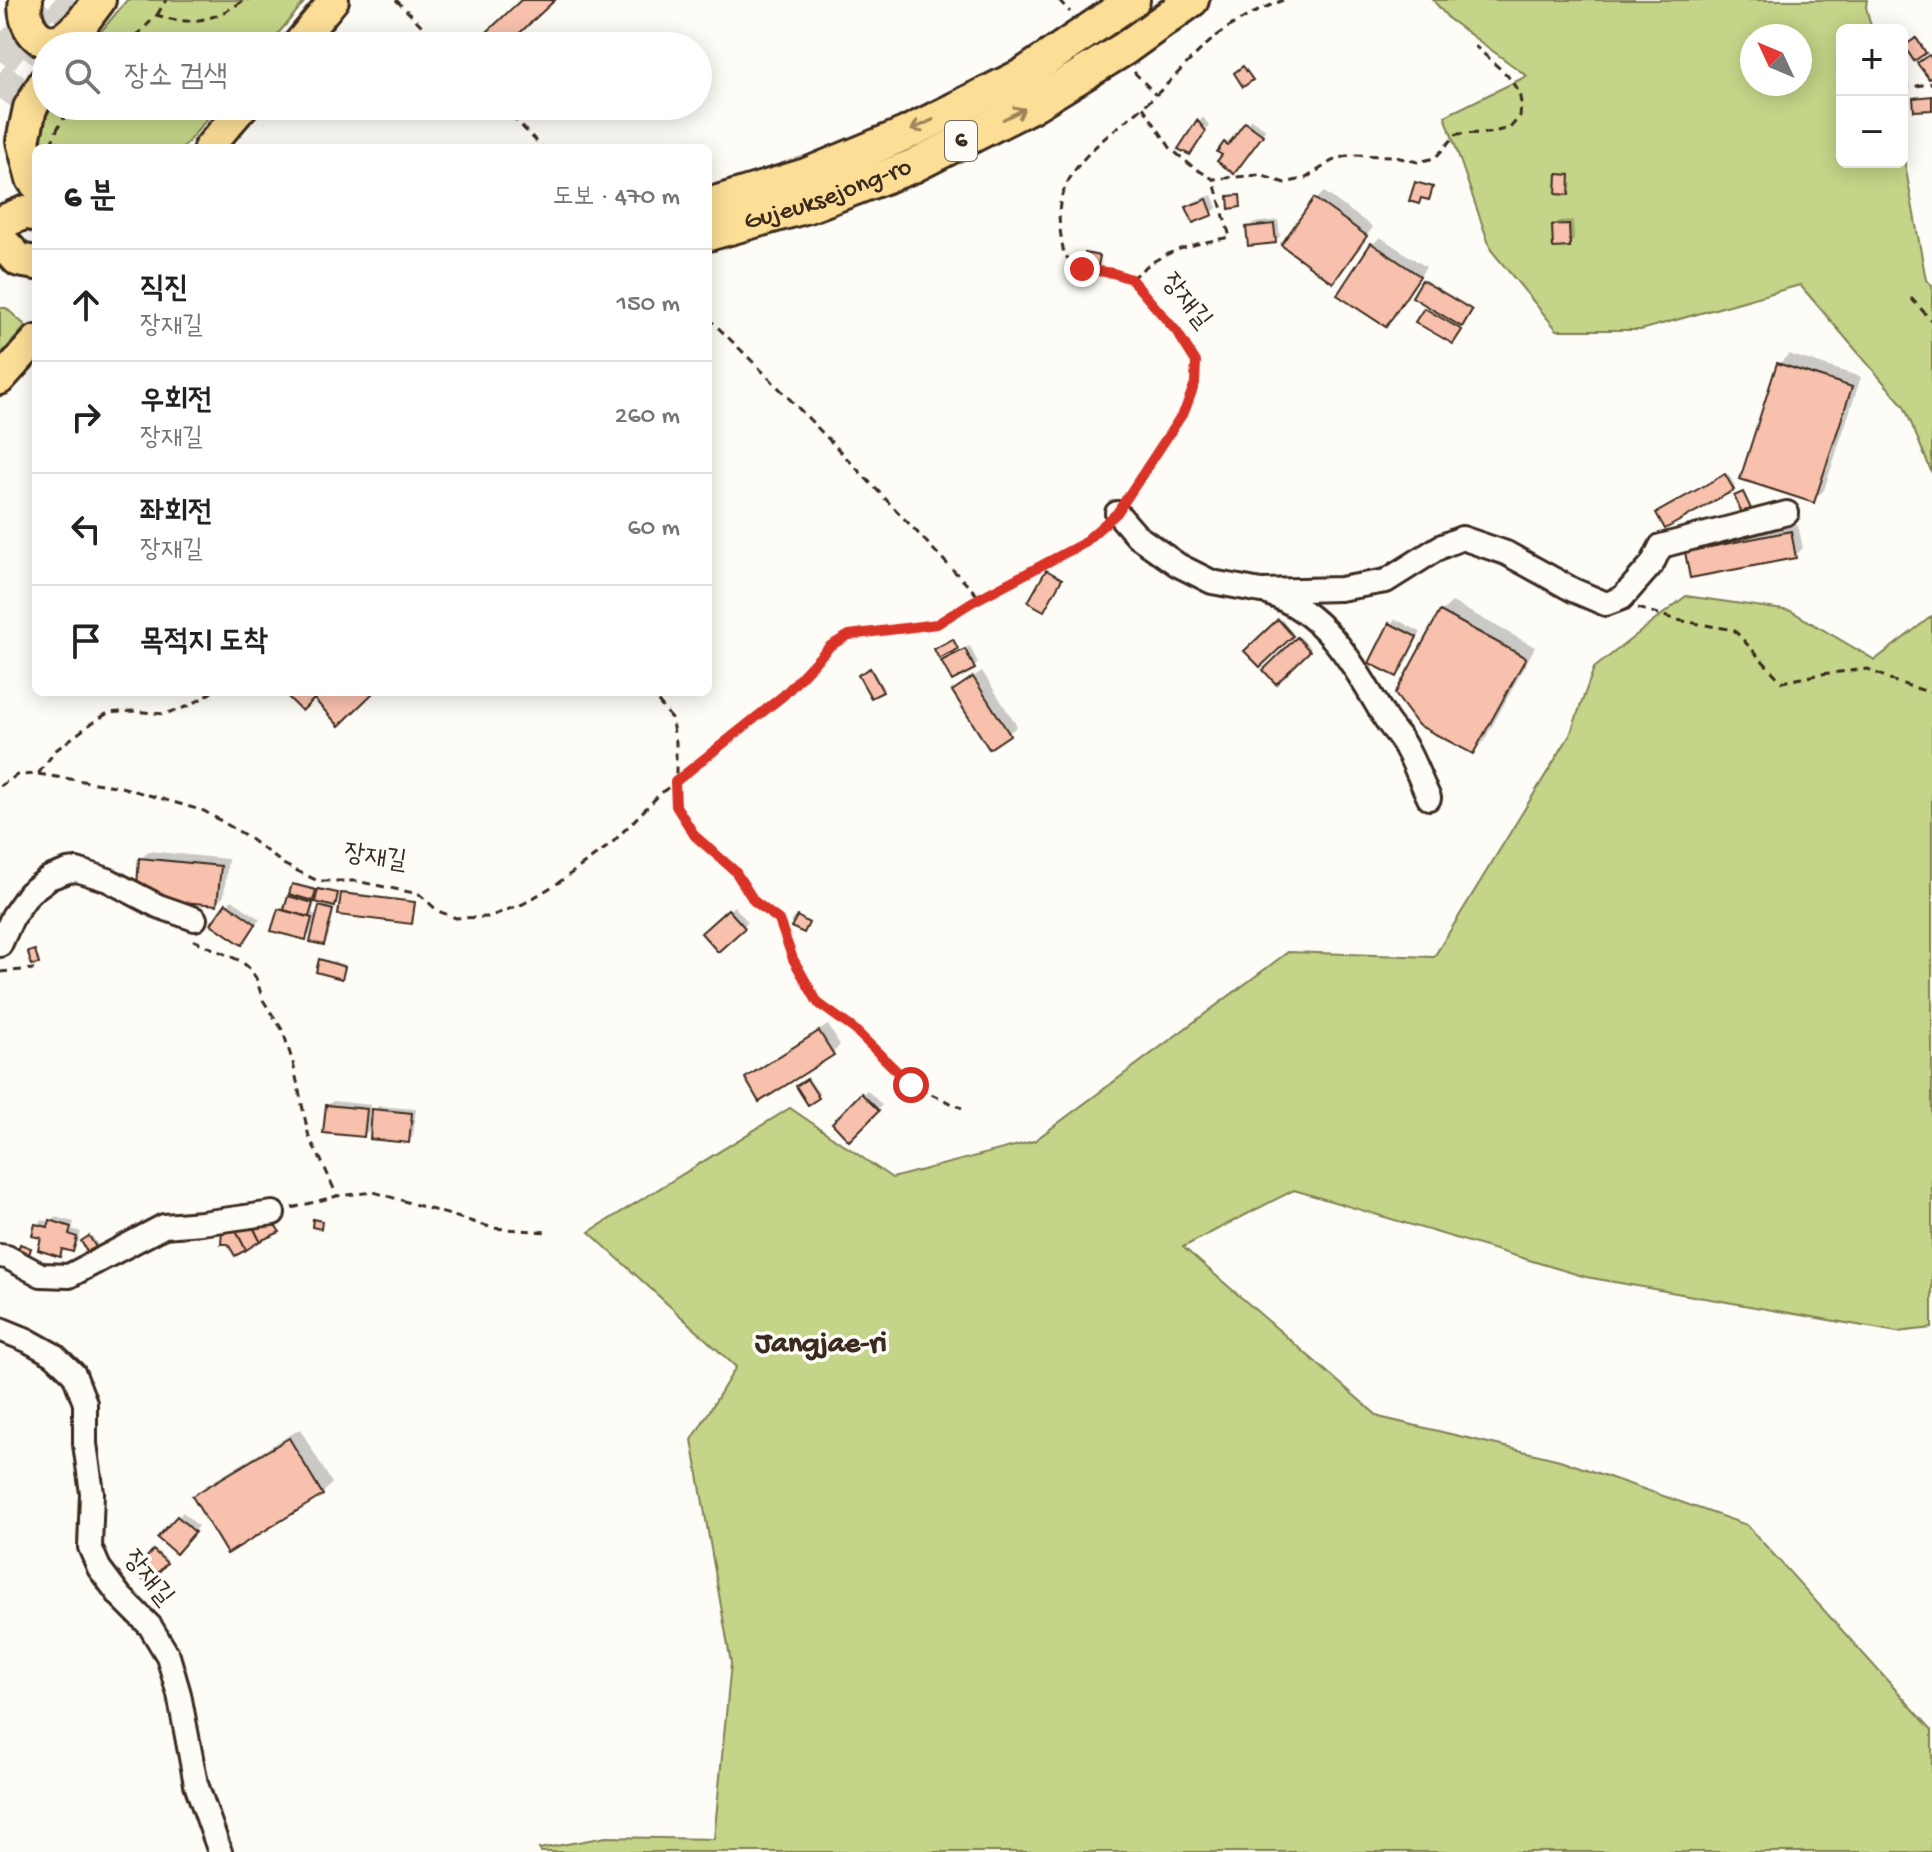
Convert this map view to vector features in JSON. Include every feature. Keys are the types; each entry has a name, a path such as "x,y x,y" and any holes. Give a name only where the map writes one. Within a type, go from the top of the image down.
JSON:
{"highway":[{"path":"0,25 19,0"},
{"path":"26,0 24,15 33,32"},
{"name":"Gujeuksejong-ro","path":"712,204 806,175 905,134 1023,75 1133,0"},
{"name":"Gujeuksejong-ro","path":"712,233 808,206 913,166 1031,106 1124,49 1192,0"},
{"path":"0,127 32,87"},
{"path":"32,105 23,141 32,175"},
{"path":"0,223 26,212 32,214"}],"main road":[{"path":"308,32 334,0"},
{"path":"211,144 232,120"},
{"path":"0,380 32,344"}],"street":[{"path":"1117,513 1137,536 1178,565 1212,582 1261,591 1290,601 1314,619 1338,643 1387,722 1405,745 1429,798"},
{"path":"1261,591 1340,589 1386,581 1440,547 1462,538 1506,553 1573,590 1606,604 1622,598 1652,564 1661,546 1787,513"},
{"path":"0,945 13,916 29,893 49,878 77,870 108,880 158,906 192,929"},
{"path":"0,1256 41,1275 69,1276 164,1226 273,1213"},
{"name":"장재길","path":"0,1329 54,1355 74,1374 85,1403 85,1444 92,1493 90,1547 99,1568 120,1596 150,1626 168,1656 179,1694 196,1784 220,1852"}],"path":[{"path":"140,32 157,15 166,0"},
{"path":"157,15 174,21 203,21 244,0"},
{"path":"396,0 428,32"},
{"path":"1059,0 1071,13"},
{"name":"장재길","path":"0,786 17,775 38,774 121,787 204,811 245,835 285,865 318,881 356,881 419,894 438,911 456,918 488,917 523,904 558,883 611,844 660,794 784,695 830,646 849,635 937,624 1082,544 1117,513 1185,410 1195,383 1196,362 1177,332 1131,279 1082,269 1064,255 1059,213 1062,194 1088,153 1156,95 1203,46 1251,14 1283,0"},
{"path":"1143,107 1171,149 1213,179 1260,175 1285,183 1306,178 1332,161 1350,155 1391,156 1418,162 1435,158 1457,134 1488,133 1510,128 1520,116 1519,92 1507,75 1475,46"},
{"path":"1132,69 1156,95"},
{"path":"1908,88 1932,83"},
{"path":"51,144 62,120"},
{"path":"516,120 539,144"},
{"path":"1131,279 1143,267 1166,253 1188,245 1230,237 1213,179"},
{"path":"1911,298 1932,321"},
{"path":"712,322 766,373 980,598"},
{"path":"1606,604 1734,630 1782,682 1868,669 1932,693"},
{"path":"38,774 56,750 108,713 133,711 164,714 189,706 205,696"},
{"path":"654,696 671,718 676,742 676,806 695,836 735,871 754,901 779,920 793,959 818,1003 854,1029 911,1085 962,1108"},
{"path":"192,929 241,961 256,978 263,1000 283,1031 309,1137 337,1196"},
{"path":"0,972 34,969"},
{"path":"273,1213 337,1196 374,1192 493,1228 548,1232"}],"green space":[{"path":"127,0 306,0 280,32 101,32"},
{"path":"1433,0 1867,0 1870,24 1836,24 1836,168 1906,168 1926,280 1932,285 1932,473 1904,406 1800,285 1641,330 1557,330 1491,250 1445,116 1527,76 1449,19"},
{"path":"43,120 206,120 186,144 37,144"},
{"path":"0,308 6,308 26,326 0,355"},
{"path":"1686,596 1791,611 1875,660 1932,616 1932,1328 1897,1332 1586,1277 1294,1190 1183,1247 1379,1417 1560,1460 1747,1525 1932,1730 1932,1852 541,1852 539,1849 606,1837 714,1839 731,1663 692,1440 736,1367 589,1232 790,1108 892,1178 1034,1141 1288,952 1434,957 1570,735 1594,668"}],"building":[{"path":"521,0 555,0 521,32 487,32"},
{"path":"1916,38 1926,53 1914,61 1908,52 1908,43"},
{"path":"1929,55 1932,59 1932,77 1929,79 1917,63"},
{"path":"1243,66 1253,80 1243,87 1234,73"},
{"path":"1932,96 1932,110 1914,111 1913,98"},
{"path":"1197,120 1206,131 1190,155 1178,149"},
{"path":"1245,122 1263,135 1234,174 1217,161 1222,155 1217,152 1224,142 1228,145"},
{"path":"1557,174 1570,175 1569,195 1556,194"},
{"path":"1415,182 1433,187 1429,200 1421,198 1419,204 1409,201"},
{"path":"1240,195 1241,207 1229,209 1228,196"},
{"path":"1314,198 1367,236 1333,283 1281,245"},
{"path":"1207,199 1213,215 1193,223 1186,207"},
{"path":"1274,224 1276,243 1248,246 1246,227"},
{"path":"1569,224 1570,247 1553,248 1552,225"},
{"path":"1371,243 1420,276 1386,327 1337,295"},
{"path":"1085,253 1100,256 1098,266 1083,263"},
{"path":"1422,280 1472,310 1462,327 1412,297"},
{"path":"1424,308 1462,330 1453,344 1415,322"},
{"path":"1777,363 1852,387 1814,503 1740,479"},
{"path":"1725,474 1734,490 1665,529 1656,513"},
{"path":"1743,492 1751,509 1742,513 1734,496"},
{"path":"1791,531 1796,558 1690,578 1685,552"},
{"path":"1046,570 1062,579 1044,611 1028,602"},
{"path":"1440,611 1526,658 1473,754 1418,725 1395,694"},
{"path":"1278,619 1293,636 1260,667 1244,651"},
{"path":"1389,623 1417,637 1397,677 1369,663"},
{"path":"1297,637 1310,651 1276,684 1263,670"},
{"path":"953,639 958,649 939,659 934,649"},
{"path":"965,649 975,669 952,681 941,661"},
{"path":"870,668 883,692 871,698 858,675"},
{"path":"973,677 1010,735 989,749 952,691"},
{"path":"287,696 370,696 339,726 314,699 302,711"},
{"path":"139,858 221,866 217,905 159,900 137,886"},
{"path":"292,884 316,890 313,901 289,894"},
{"path":"318,889 338,893 335,907 315,902"},
{"path":"341,893 415,902 412,924 338,915"},
{"path":"288,896 313,903 309,917 284,910"},
{"path":"226,903 256,924 242,945 211,924"},
{"path":"319,906 333,910 324,945 310,942"},
{"path":"278,909 312,918 306,940 271,931"},
{"path":"728,909 745,928 718,952 701,933"},
{"path":"797,916 809,923 804,933 791,927"},
{"path":"35,950 39,964 31,965 28,952"},
{"path":"319,959 345,967 342,979 316,972"},
{"path":"819,1031 834,1055 759,1102 745,1078"},
{"path":"807,1079 819,1098 808,1105 796,1086"},
{"path":"861,1093 879,1111 849,1141 832,1123"},
{"path":"326,1105 367,1109 364,1137 323,1133"},
{"path":"372,1109 412,1113 409,1143 370,1139"},
{"path":"313,1219 322,1221 321,1229 312,1227"},
{"path":"50,1220 71,1227 69,1234 77,1237 73,1252 62,1249 60,1257 38,1250 41,1238 32,1236 35,1224 48,1227"},
{"path":"273,1222 280,1232 260,1241 252,1225"},
{"path":"252,1225 260,1241 246,1250 236,1231 237,1227"},
{"path":"222,1230 236,1231 246,1250 235,1256 228,1244 221,1244"},
{"path":"89,1236 99,1252 90,1257 81,1241"},
{"path":"20,1244 31,1248 27,1261 16,1257"},
{"path":"289,1438 323,1495 227,1554 192,1496"},
{"path":"177,1516 195,1532 176,1554 157,1538"},
{"path":"153,1550 167,1563 148,1584 134,1572"}],"tunnel":[{"path":"50,32 74,0"},
{"path":"0,61 44,3"},
{"path":"0,99 32,56"}],"district":[{"name":"Jangjae-ri","path":"821,1345"}],"route":[{"path":"911,1085 854,1029 818,1003 793,959 779,920 754,901 735,871 695,836 676,806 675,782 784,695 830,646 849,635 937,624 1082,544 1117,513 1185,410 1195,383 1196,362 1177,332 1131,279 1082,269"}]}
